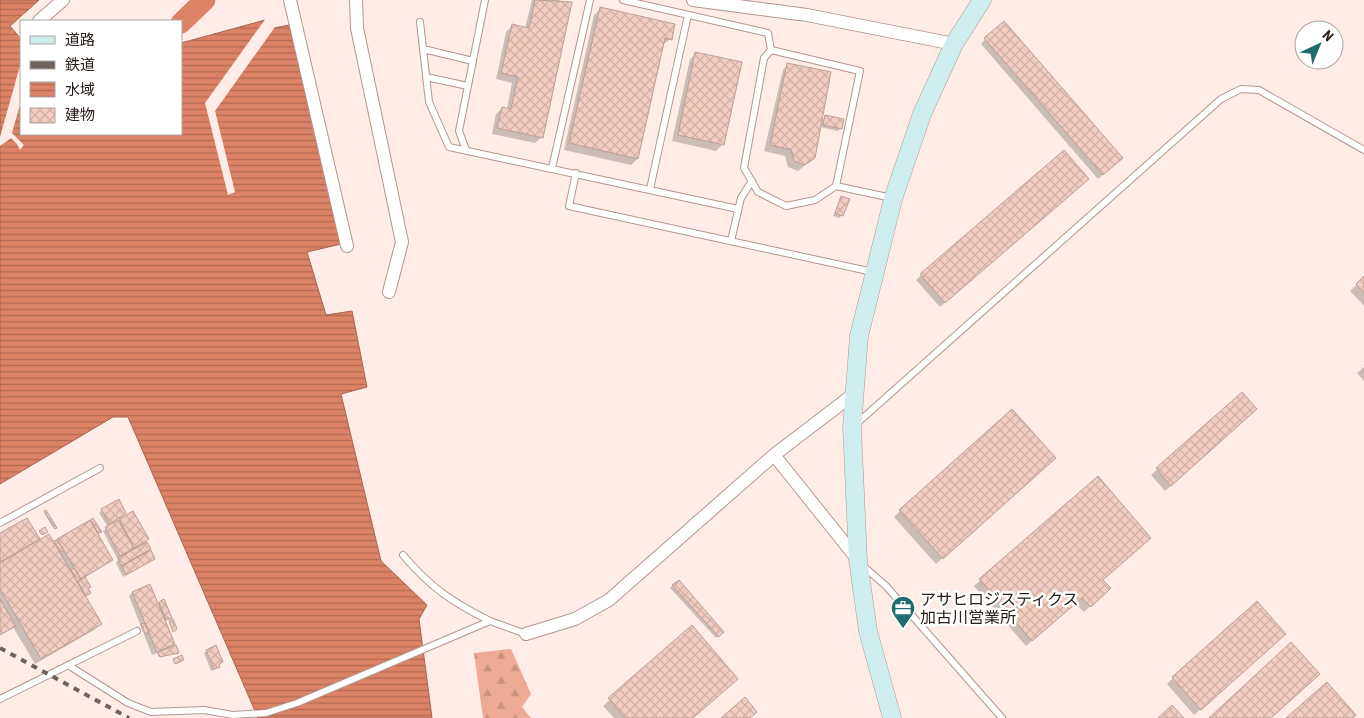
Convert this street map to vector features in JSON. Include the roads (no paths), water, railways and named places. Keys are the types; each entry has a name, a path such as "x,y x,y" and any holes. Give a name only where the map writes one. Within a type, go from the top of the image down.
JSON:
{"street":[{"path":"40,20 63,0"},
{"path":"290,0 346,246"},
{"path":"356,0 357,28 402,242 389,292"},
{"path":"693,0 807,15 954,44"},
{"path":"892,718 868,632 858,560 852,427 859,336 893,199 922,114 954,44 982,0"},
{"path":"526,634 575,619 609,600 774,455 854,393"},
{"path":"774,455 858,560"}],"lane":[{"path":"466,150 459,131 485,0"},
{"path":"552,168 590,0"},
{"path":"623,0 768,33 771,50"},
{"path":"650,189 688,15"},
{"path":"420,22 429,102 449,147 738,209"},
{"path":"424,49 473,61"},
{"path":"771,50 860,71 836,186 815,200 786,206 758,192 744,168 764,58 771,50"},
{"path":"426,77 468,86"},
{"path":"852,427 1221,99 1241,89 1259,90 1364,150"},
{"path":"576,173 569,206 874,272"},
{"path":"731,241 741,198 752,181"},
{"path":"836,186 893,199"},
{"path":"0,524 100,468"},
{"path":"403,555 417,571 450,600 490,621 526,634"},
{"path":"858,560 886,586 1002,718"},
{"path":"68,665 128,703 151,712 204,710 234,717 266,713 297,703 490,621"},
{"path":"0,699 137,631"}],"water":[{"path":"0,0 39,0 10,26 20,38 20,135 182,135 182,43 265,20 274,28 289,25 341,244 307,252 326,315 352,311 367,387 341,394 381,561 427,605 419,619 432,718 258,718 128,417 113,417 0,484"}],"waterway":[{"path":"182,22 205,0"}],"railway":[{"path":"0,648 129,718"}],"place":[{"name":"アサヒロジスティクス 加古川営業所","path":"903,629"}]}
